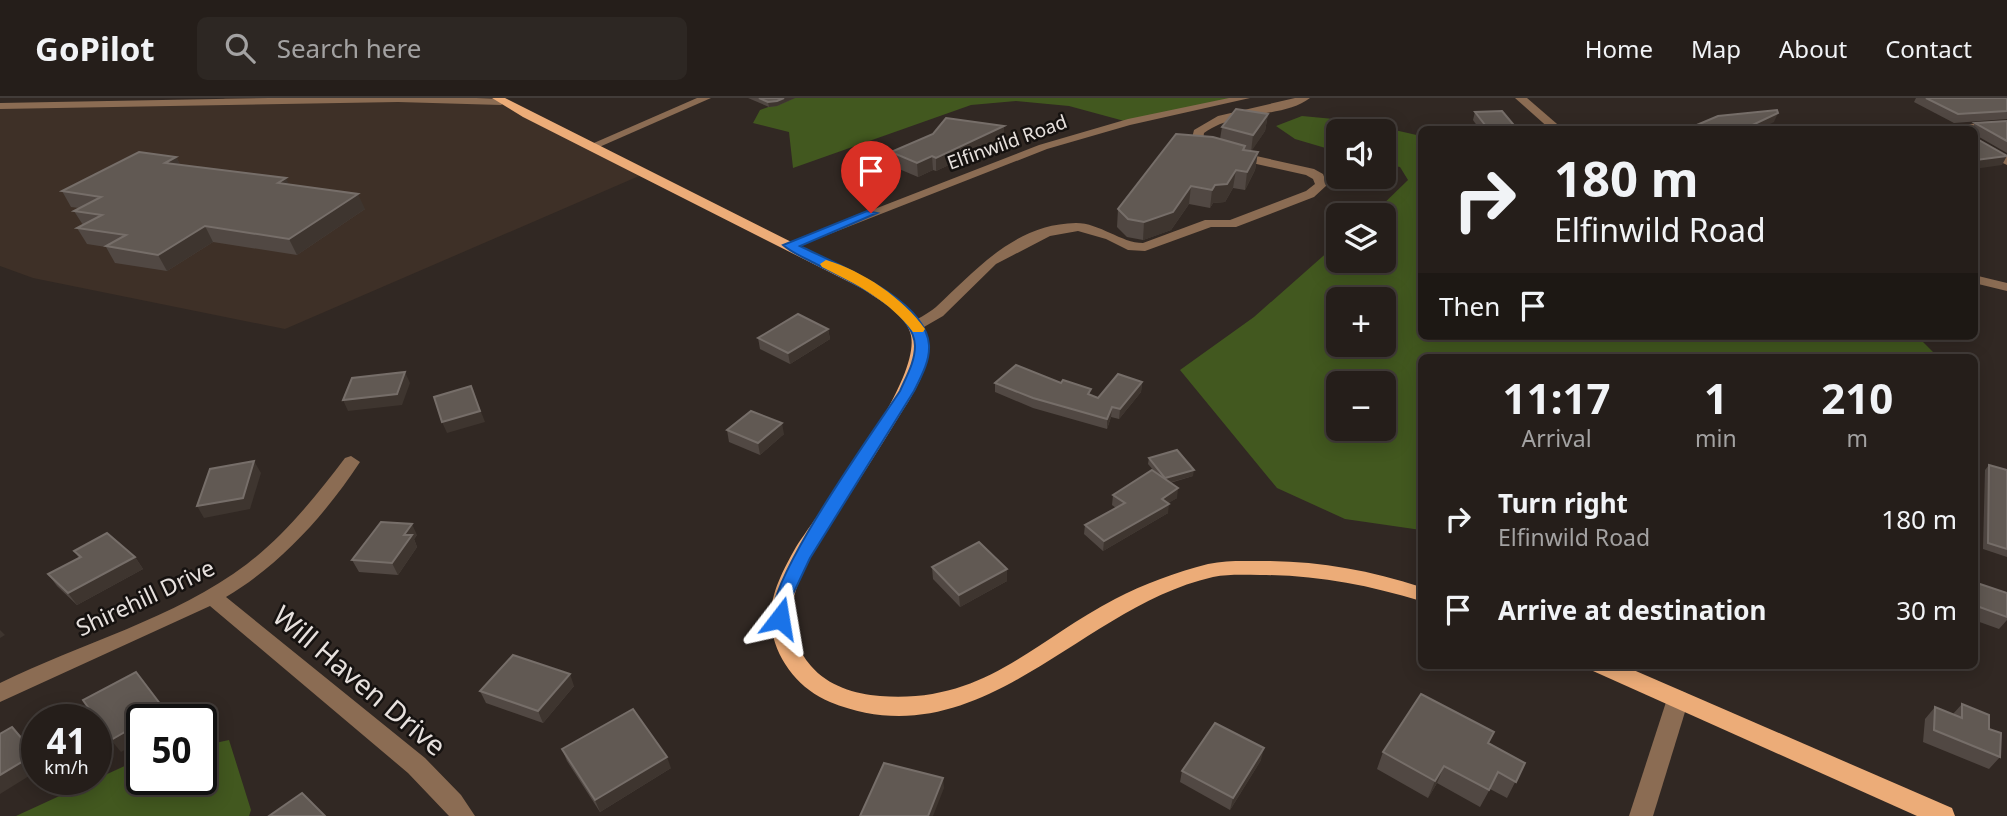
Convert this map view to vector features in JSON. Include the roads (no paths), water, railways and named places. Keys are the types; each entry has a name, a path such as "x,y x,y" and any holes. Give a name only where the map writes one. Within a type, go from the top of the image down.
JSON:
{"main road":[{"path":"499,100 868,286 905,312 917,326 922,345 920,363 907,391 801,556 783,596 780,618 786,649 807,676 829,690 855,702 890,708 951,703 989,688 1121,605 1154,589 1224,568 1306,567 1349,573 1418,593"},
{"path":"1610,669 1943,816"}],"street":[{"path":"593,146 706,98"},
{"name":"Elfinwild Road","path":"789,245 1009,158 1063,140 1128,122 1245,98"},
{"path":"917,326 939,313 1004,251 1046,232 1078,228 1111,236 1133,247 1145,247 1210,223 1231,224 1310,194 1321,185 1319,177 1310,172 1225,153 1197,142 1198,132 1209,122 1289,105 1305,98"},
{"path":"1520,98 1554,126"},
{"path":"0,106 398,99 499,100"},
{"path":"1978,126 2007,124"},
{"path":"1978,146 2007,161"},
{"path":"1978,280 2007,287"},
{"name":"Shirehill Drive","path":"0,693 57,665 178,613 211,596 257,566 289,537 351,462"},
{"name":"Will Haven Drive","path":"211,596 250,625 449,795 463,816"},
{"path":"1641,816 1678,699"}]}
